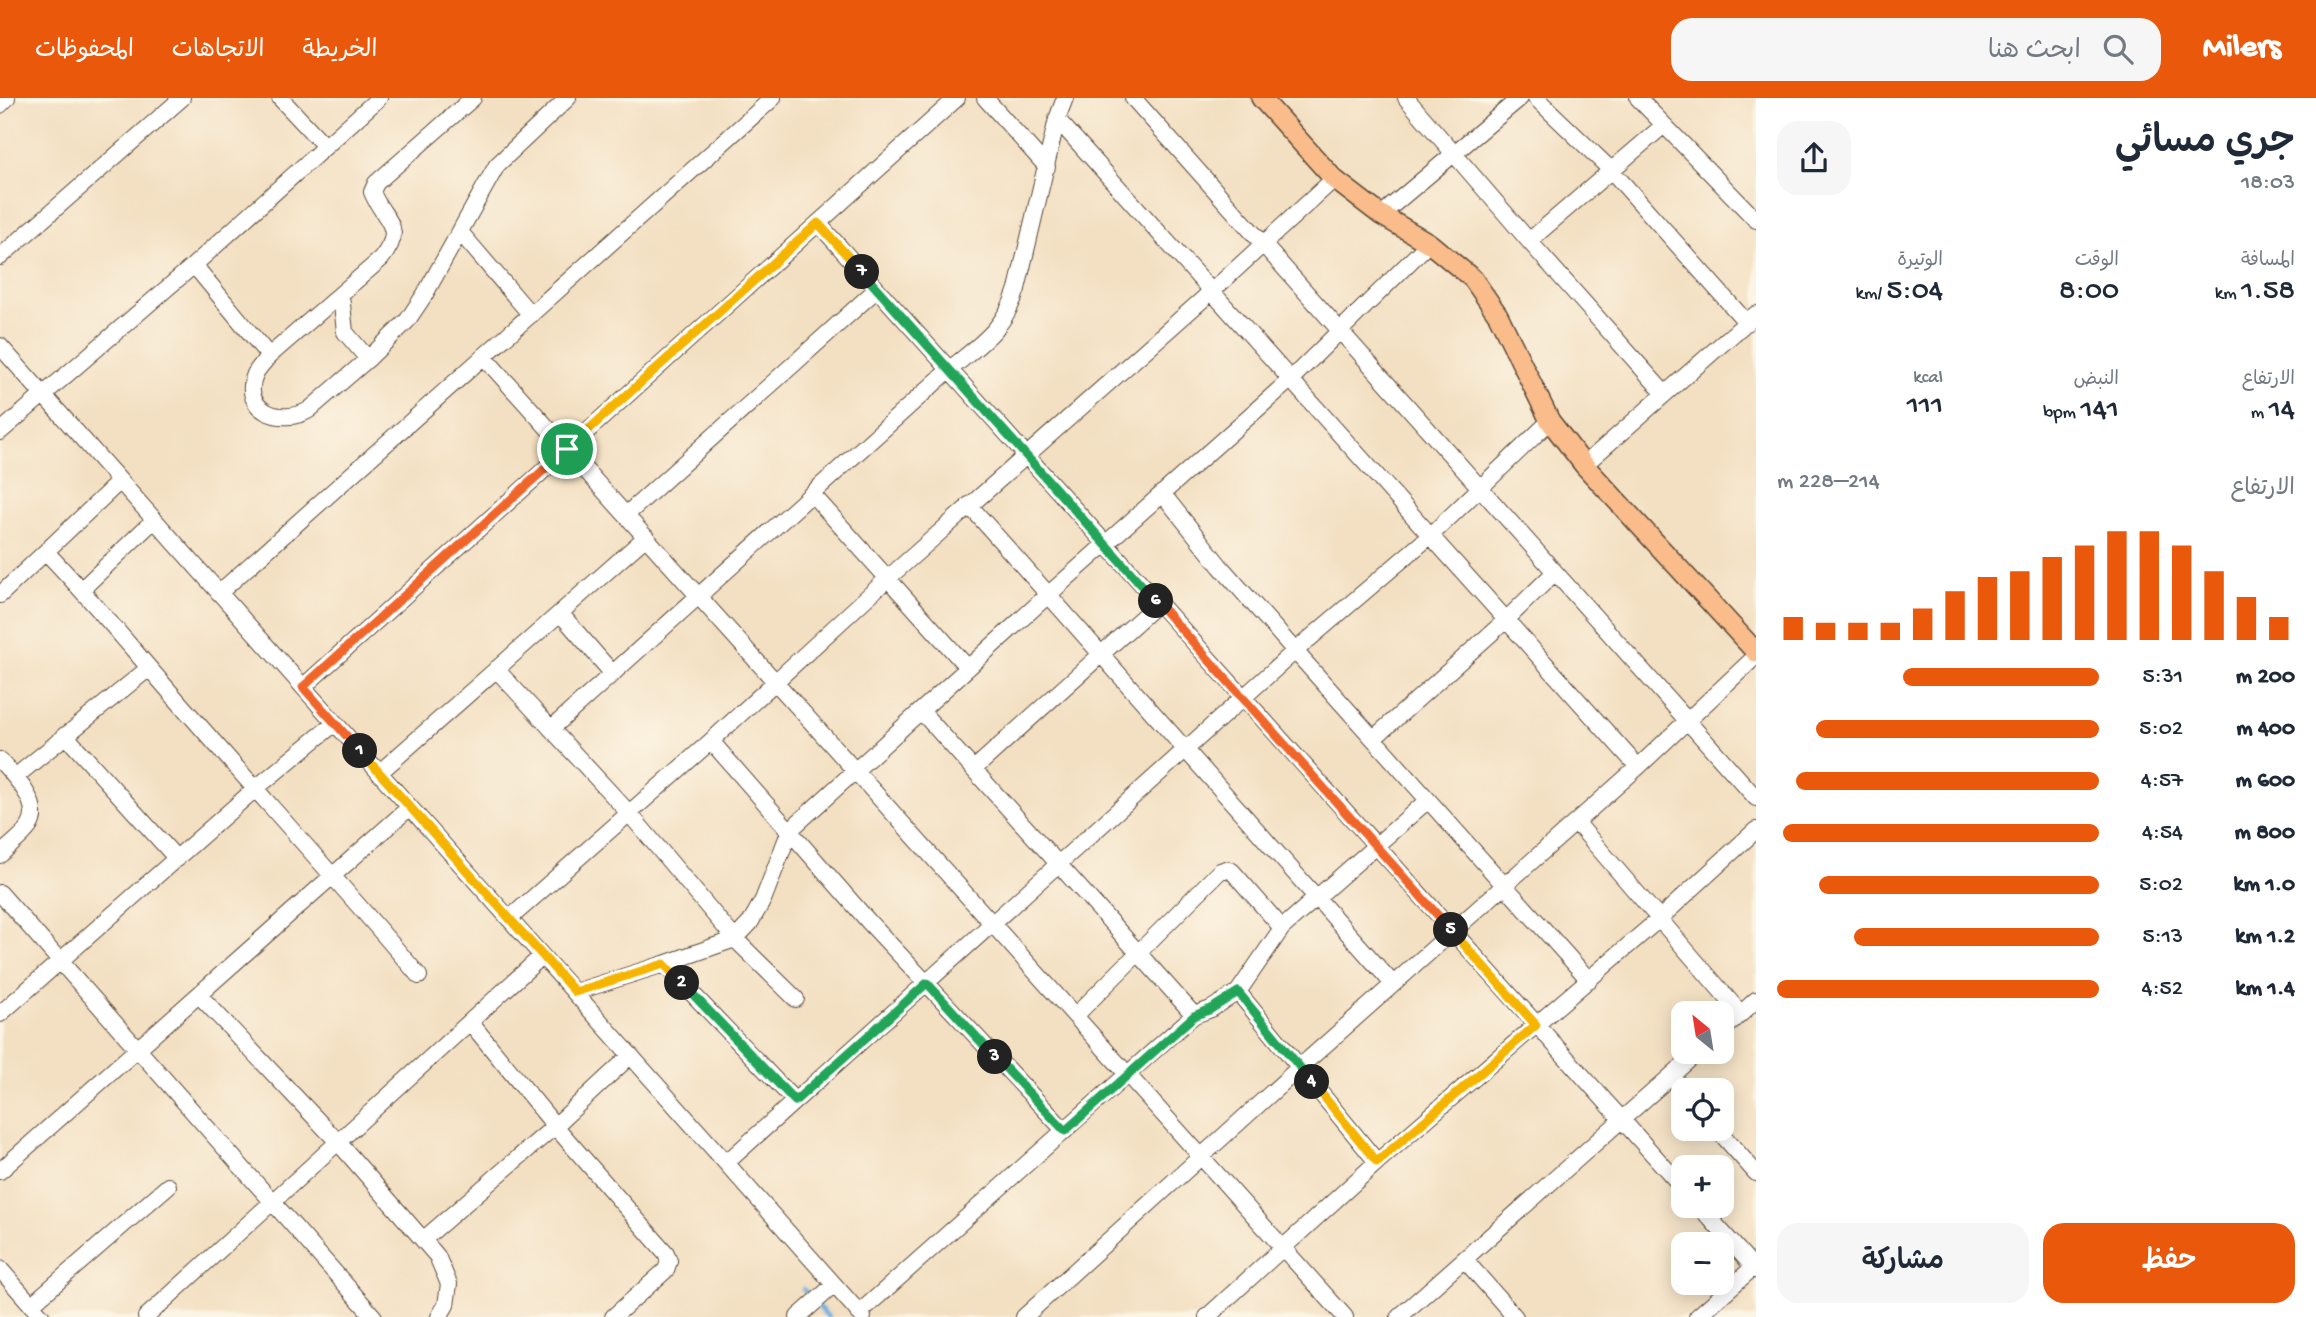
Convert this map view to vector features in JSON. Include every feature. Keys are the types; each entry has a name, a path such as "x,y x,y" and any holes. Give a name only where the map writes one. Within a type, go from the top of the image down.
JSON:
{"main road":[{"path":"1261,98 1334,179 1381,215 1429,243 1473,279 1498,315 1550,421 1584,465 1756,654"}],"street":[{"path":"0,104 7,98"},
{"path":"0,257 182,98"},
{"path":"280,98 325,146"},
{"path":"0,432 194,265 379,98"},
{"path":"473,98 376,183 372,192 376,203 391,222 392,246 341,295 269,356 255,373 255,399 260,408 270,415 287,418 299,416 309,410 368,359 416,308 497,165 568,98"},
{"path":"219,593 773,98"},
{"path":"303,687 957,98"},
{"path":"985,98 1047,167"},
{"path":"551,729 999,327 1011,308 1057,119 1065,98"},
{"path":"1133,98 1756,798"},
{"path":"1406,98 1528,241 1665,394"},
{"path":"1381,215 1520,98"},
{"path":"1536,98 1611,170 1752,318 1584,465"},
{"path":"1638,98 1756,219"},
{"path":"1057,119 1639,767"},
{"path":"1528,241 1664,125"},
{"path":"509,919 711,741 969,505 1211,292 1334,179"},
{"path":"818,223 1671,1175"},
{"path":"460,232 531,315"},
{"path":"575,992 735,939 750,923 763,900 790,830 1290,380 1429,243"},
{"path":"194,265 269,356"},
{"path":"626,515 877,289"},
{"path":"341,295 345,332 368,359"},
{"path":"0,346 861,1315 1194,1016 1238,992 1282,928 1428,800"},
{"path":"484,357 1345,1317"},
{"path":"726,1163 1295,651 1430,536 1550,421"},
{"path":"0,595 120,481"},
{"path":"1162,493 1220,566 1589,980"},
{"path":"812,494 968,668"},
{"path":"969,505 1393,984"},
{"path":"82,589 154,520"},
{"path":"379,773 646,537"},
{"path":"47,553 82,589 419,976"},
{"path":"1374,738 1506,620 1555,572"},
{"path":"974,769 1158,603"},
{"path":"560,613 613,674"},
{"path":"1024,1317 1300,1067 1639,767 1756,654"},
{"path":"15,777 149,668"},
{"path":"496,669 628,812 735,939 796,999"},
{"path":"921,711 1194,1016"},
{"path":"0,1014 255,789 335,723"},
{"path":"65,735 177,859"},
{"path":"711,741 927,983 1065,1131"},
{"path":"0,760 32,803 34,813 29,827 0,855"},
{"path":"0,1171 410,807"},
{"path":"1576,822 1741,1014"},
{"path":"1207,1317 1377,1162 1659,919 1756,830"},
{"path":"1075,1016 1226,869 1232,871 1282,928"},
{"path":"0,893 374,1317"},
{"path":"146,1317 542,956"},
{"path":"664,964 795,1101"},
{"path":"1238,992 1377,1162"},
{"path":"200,995 338,1142 437,1256 449,1284 446,1305 439,1317"},
{"path":"1734,1020 1756,1000"},
{"path":"470,1022 555,1126 666,1253 669,1261 666,1270 613,1317"},
{"path":"424,1240 555,1126 630,1056"},
{"path":"1399,1317 1685,1064"},
{"path":"1728,1141 1756,1173"},
{"path":"0,1269 36,1311 168,1186"},
{"path":"1697,1317 1755,1267 1710,1218"},
{"path":"1464,1259 1515,1317"},
{"path":"798,1317 834,1285"}],"waterway":[{"path":"803,1289 812,1299"},
{"path":"818,1306 828,1317"}],"route":[{"path":"818,223 1536,1025 1377,1162 1238,992 1194,1016 1065,1131 927,983 795,1101 664,964 575,992 303,687 567,449 818,223"}]}
